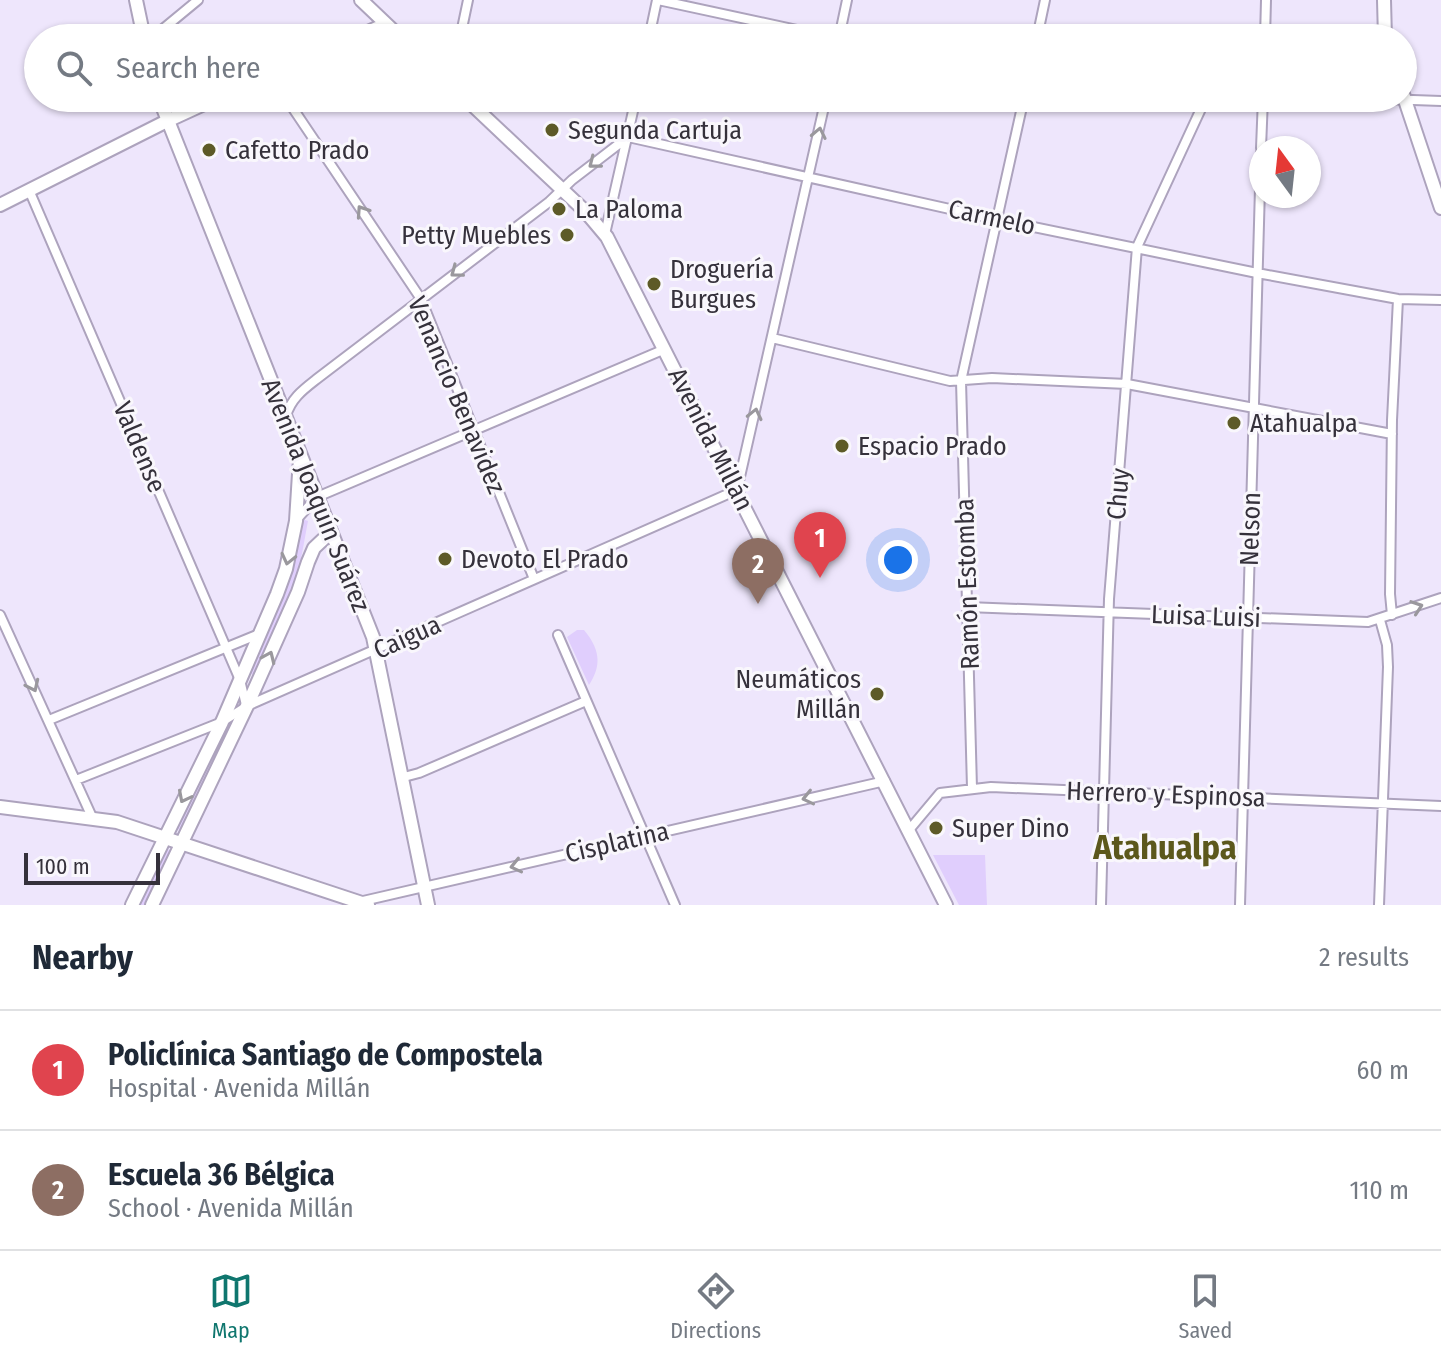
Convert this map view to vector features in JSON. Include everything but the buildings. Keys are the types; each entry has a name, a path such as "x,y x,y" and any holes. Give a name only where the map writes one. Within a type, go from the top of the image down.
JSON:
{"street":[{"path":"136,0 141,24"},
{"path":"169,24 198,0"},
{"path":"361,0 386,24"},
{"path":"463,24 468,0"},
{"path":"652,24 658,0 770,24"},
{"path":"840,24 847,0"},
{"path":"1040,24 1045,0"},
{"path":"1265,24 1266,0"},
{"path":"1384,0 1385,24"},
{"path":"1417,98 1441,101"},
{"name":"Avenida Joaquín Suárez","path":"164,112 377,651 428,905"},
{"path":"0,205 187,112"},
{"name":"Venancio Benavidez","path":"295,112 421,299 534,579"},
{"name":"Avenida Millán","path":"480,112 605,234 946,905"},
{"path":"605,234 633,112"},
{"path":"737,490 823,112"},
{"name":"Ramón Estomba","path":"972,788 961,381 1021,112"},
{"name":"Chuy","path":"1101,905 1108,613 1137,247 1200,112"},
{"name":"Nelson","path":"1262,112 1262,136"},
{"path":"1409,112 1441,208"},
{"path":"286,417 290,403 296,396 549,202 628,137"},
{"name":"Carmelo","path":"628,137 1257,273 1398,299 1441,300"},
{"name":"Valdense","path":"29,190 240,680 247,706"},
{"name":"Nelson","path":"1240,905 1259,208"},
{"path":"1392,615 1392,434 1398,299"},
{"path":"772,338 944,380 992,378 1127,384 1392,434"},
{"path":"296,521 317,497 665,349"},
{"path":"132,905 222,722 286,569 296,521 300,454"},
{"name":"Caigua","path":"76,780 222,722 247,706 737,490"},
{"path":"152,905 247,706 314,548 331,532"},
{"name":"Luisa Luisi","path":"967,607 1380,620 1441,598"},
{"path":"0,615 92,817"},
{"path":"1379,905 1388,667 1387,645 1380,620"},
{"path":"49,720 261,633"},
{"path":"558,635 675,905"},
{"path":"404,777 586,701"},
{"name":"Cisplatina","path":"359,904 885,781"},
{"name":"Herrero y Espinosa","path":"909,830 940,793 972,788 1441,806"},
{"path":"0,807 117,822 359,904"}],"shaded area":[{"path":"302,519 308,521 296,586 256,673 252,675 250,671 288,585"},
{"path":"577,630 584,630 596,650 596,671 589,685 567,637"},
{"path":"223,732 226,737 182,828 177,830 175,828"},
{"path":"168,849 170,853 145,905 138,905 164,850"},
{"path":"933,855 985,855 987,905 959,905"}],"place":[{"name":"Segunda Cartuja","path":"552,130"},
{"name":"Cafetto Prado","path":"209,150"},
{"name":"La Paloma","path":"559,209"},
{"name":"Petty Muebles","path":"567,235"},
{"name":"Droguería Burgues","path":"654,284"},
{"name":"Atahualpa","path":"1234,423"},
{"name":"Espacio Prado","path":"842,446"},
{"name":"Devoto El Prado","path":"445,559"},
{"name":"Policlínica Santiago de Compostela","path":"820,578"},
{"name":"Escuela 36 Bélgica","path":"758,604"},
{"name":"Neumáticos Millán","path":"877,694"},
{"name":"Super Dino","path":"936,828"}],"district":[{"name":"Atahualpa","path":"1165,847"}]}
